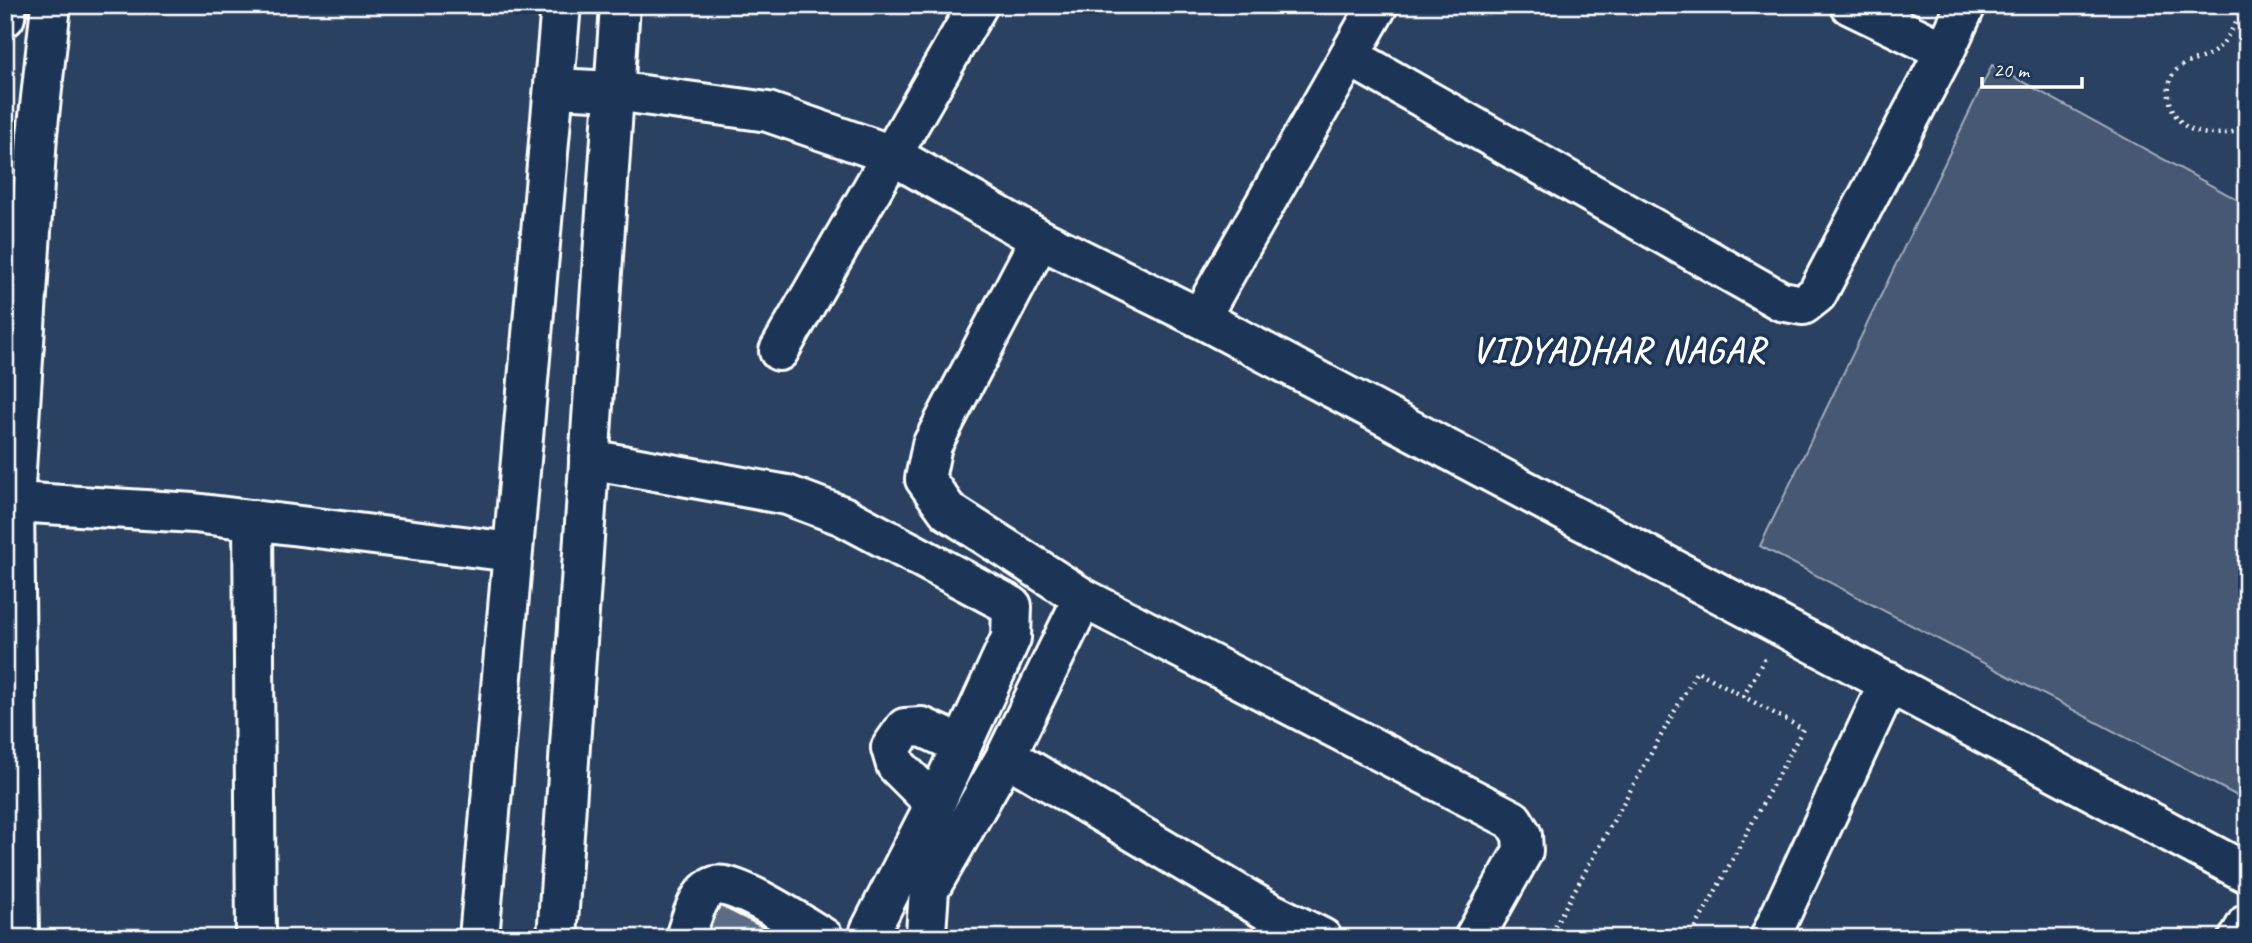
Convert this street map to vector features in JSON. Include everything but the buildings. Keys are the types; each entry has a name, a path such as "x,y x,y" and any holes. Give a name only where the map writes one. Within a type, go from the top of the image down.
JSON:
{"street":[{"path":"5,17 7,5"},
{"path":"19,938 14,502 37,135 51,5"},
{"path":"479,938 561,5"},
{"path":"557,938 620,5"},
{"path":"779,351 978,5"},
{"path":"1200,318 1378,5"},
{"path":"1850,5 1945,51"},
{"path":"1349,56 1781,301 1802,305 1817,294 1945,51 1966,5"},
{"path":"555,88 614,91 768,112 892,155 1040,239 1200,318 2247,873"},
{"path":"1040,239 932,445 925,479 948,511 1083,598 1513,820 1522,835 1523,851 1474,938"},
{"path":"589,459 787,495 843,516 1012,606 1012,638 935,804 870,932"},
{"path":"14,502 194,513 512,552"},
{"path":"253,520 256,938"},
{"path":"930,938 926,933 929,890 1006,757 1083,598"},
{"path":"1770,938 1889,682"},
{"path":"935,804 896,765 891,748 905,728 922,727 962,745"},
{"path":"1006,757 1252,902 1322,938"},
{"path":"685,938 700,902 706,892 716,886 733,887 824,938"},
{"path":"2239,938 2247,924"}],"path":[{"path":"2247,24 2238,20 2214,52 2178,68 2169,86 2169,105 2180,122 2196,131 2218,136 2247,129"},
{"path":"1743,697 1782,626"},
{"path":"1548,938 1697,671 1802,729 1690,938"}],"shaded area":[{"path":"1992,65 2247,205 2247,801 1760,546"}],"district":[{"name":"VIDYADHAR NAGAR","path":"1619,350"}]}
